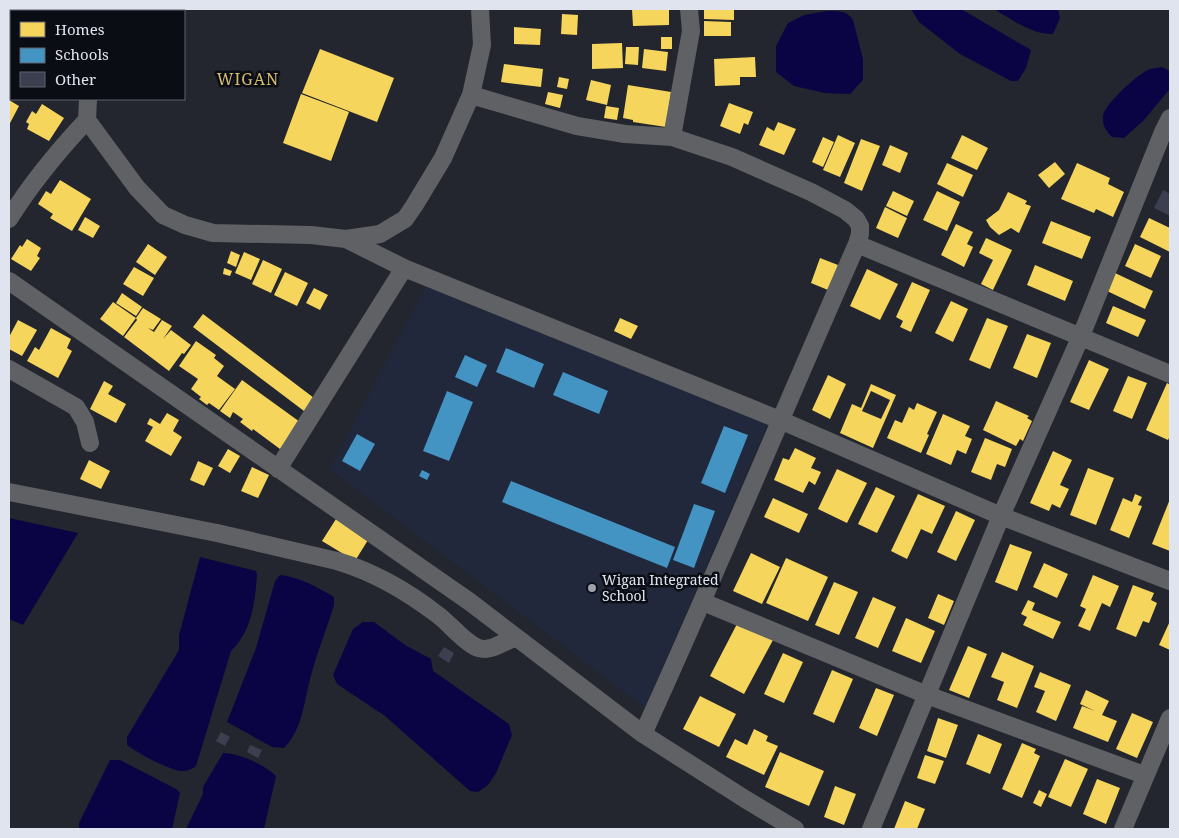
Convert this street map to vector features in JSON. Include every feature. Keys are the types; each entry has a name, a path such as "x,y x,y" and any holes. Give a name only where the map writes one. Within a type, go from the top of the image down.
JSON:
{"street":[{"path":"88,100 88,120 137,188 163,215 185,226 213,233 311,235 346,239 380,234 405,219 414,206 443,158 471,95 482,45 480,9"},
{"path":"672,137 690,31 689,9"},
{"path":"471,95 577,126 625,134 672,137 732,157 811,192 845,210 856,219 860,226 857,244 703,602 643,734"},
{"path":"871,829 1001,516 1081,336 1170,118"},
{"path":"9,220 31,185 67,141 88,120"},
{"path":"346,239 404,268 780,420 1001,516 1170,580"},
{"path":"857,244 1170,374"},
{"path":"278,469 404,268"},
{"path":"9,281 470,602 643,734 744,799 795,829"},
{"path":"9,369 76,408 84,422 90,444"},
{"path":"9,492 217,533 356,566 397,586 439,616 476,648 490,649 515,638"},
{"path":"703,602 927,695 1144,775"},
{"path":"1122,829 1170,718"}],"shaded area":[{"path":"911,9 961,9 1031,50 1026,68 1018,81 1011,81 960,54 919,22"},
{"path":"994,9 1058,9 1060,18 1053,34 1045,34 1022,26"},
{"path":"838,11 848,14 853,20 863,59 863,80 850,94 825,93 794,86 776,72 776,46 788,23 804,15"},
{"path":"1162,67 1170,71 1169,90 1144,120 1124,138 1112,137 1106,130 1103,122 1103,116 1109,105 1121,91 1141,74 1149,69"},
{"name":"Wigan Integrated School","path":"427,284 769,421 645,708 330,469"},
{"path":"9,518 78,533 23,625 9,619"},
{"path":"200,557 256,571 257,575 251,616 244,634 231,651 196,766 189,770 181,771 161,764 127,745 127,737 179,650 179,635"},
{"path":"280,575 301,580 334,597 334,605 314,664 300,722 291,740 284,748 272,747 227,722 256,648 275,581"},
{"path":"363,622 374,622 405,645 431,659 433,671 509,724 512,735 496,773 488,785 478,792 470,791 385,716 337,684 333,675 353,629"},
{"path":"223,753 251,760 276,776 264,829 186,829 203,794 203,787"},
{"path":"110,760 120,760 176,789 180,793 172,829 79,829 79,823"}],"building: Homes":[{"path":"52,9 76,9 76,10"},
{"path":"632,9 669,9 669,25 633,26"},
{"path":"704,9 734,9 734,20 704,19"},
{"path":"562,14 578,15 577,35 561,34"},
{"path":"704,21 731,22 731,36 704,36"},
{"path":"514,27 541,29 540,45 514,44"},
{"path":"661,37 672,37 672,49 661,49"},
{"path":"622,43 623,68 592,69 592,44"},
{"path":"626,47 639,47 638,65 625,64"},
{"path":"320,49 394,78 377,122 302,93"},
{"path":"644,49 668,52 666,71 642,68"},
{"path":"755,57 756,77 740,77 740,85 715,86 714,59"},
{"path":"504,64 543,69 541,87 501,82"},
{"path":"559,77 569,79 567,89 557,87"},
{"path":"591,80 611,85 607,105 586,100"},
{"path":"628,85 671,92 666,127 633,122 633,120 623,118"},
{"path":"548,92 563,95 560,108 545,104"},
{"path":"301,94 349,112 331,161 283,143"},
{"path":"9,100 19,106 9,125"},
{"path":"729,103 753,112 748,125 744,123 740,134 720,126"},
{"path":"42,104 64,118 49,141 27,129 29,124 26,122 32,111 36,114"},
{"path":"606,106 619,108 617,120 604,118"},
{"path":"778,122 796,129 784,155 759,145 767,127 774,131"},
{"path":"838,135 855,143 840,177 823,170"},
{"path":"962,135 988,148 977,170 951,158"},
{"path":"823,137 834,142 823,167 812,162"},
{"path":"861,139 880,146 862,191 844,183"},
{"path":"890,145 908,153 900,173 882,165"},
{"path":"1055,162 1065,174 1049,188 1038,175"},
{"path":"947,163 973,175 963,197 937,184"},
{"path":"1077,163 1110,178 1108,184 1124,192 1113,217 1096,209 1094,213 1061,199"},
{"path":"60,180 91,199 72,231 50,218 53,214 38,204 46,191 51,194"},
{"path":"893,191 914,201 907,216 886,206"},
{"path":"937,191 960,202 947,231 923,220"},
{"path":"1008,192 1027,201 1025,204 1031,206 1019,233 1011,228 999,235 990,227 986,220 999,210"},
{"path":"885,207 907,218 898,238 876,228"},
{"path":"85,217 100,226 93,238 78,230"},
{"path":"1149,218 1170,228 1170,252 1140,237"},
{"path":"1051,221 1091,237 1082,259 1042,243"},
{"path":"956,224 973,232 967,244 973,247 964,267 941,255"},
{"path":"986,238 1012,250 993,290 981,284 993,260 979,253"},
{"path":"27,239 41,248 37,256 40,258 31,271 11,259 20,245 22,247"},
{"path":"148,244 167,257 155,275 136,262"},
{"path":"1135,244 1161,256 1151,278 1125,266"},
{"path":"231,251 240,255 236,267 227,263"},
{"path":"244,252 260,259 251,280 235,273"},
{"path":"820,258 838,265 828,290 811,283"},
{"path":"263,260 282,269 271,293 252,284"},
{"path":"1035,265 1073,281 1065,301 1027,285"},
{"path":"134,267 154,278 143,296 123,284"},
{"path":"224,268 232,271 230,276 223,274"},
{"path":"867,269 898,284 880,320 850,306"},
{"path":"285,272 308,283 297,306 274,295"},
{"path":"1115,273 1153,291 1145,309 1107,291"},
{"path":"912,282 930,290 911,332 900,327 903,321 896,317"},
{"path":"314,288 328,295 320,310 306,303"},
{"path":"122,293 142,307 136,316 116,303"},
{"path":"951,301 968,309 953,342 935,333"},
{"path":"113,302 136,318 123,336 100,319"},
{"path":"1113,306 1146,320 1138,337 1106,323"},
{"path":"143,308 161,319 153,330 148,328 154,332 162,320 172,326 163,339 171,330 191,345 184,354 182,353 169,371 124,337 137,320 136,318"},
{"path":"203,314 314,398 304,411 193,327"},
{"path":"620,318 638,326 631,339 614,331"},
{"path":"987,318 1008,326 990,369 969,360"},
{"path":"18,320 37,330 22,356 9,349 9,337"},
{"path":"51,328 71,339 67,348 72,351 58,378 27,361 35,347 39,350"},
{"path":"1027,334 1051,343 1037,378 1013,368"},
{"path":"196,341 216,355 214,358 224,366 217,376 235,389 219,410 199,399 201,397 191,389 198,379 179,366"},
{"path":"1089,360 1109,369 1089,410 1070,402"},
{"path":"828,375 846,384 830,419 812,410"},
{"path":"1128,376 1147,383 1132,419 1113,411"},
{"path":"242,380 300,422 280,449 240,422 243,419 233,412 230,418 220,411"},
{"path":"104,381 113,386 108,394 126,404 116,423 90,409"},
{"path":"1167,383 1170,385 1170,436 1168,440 1146,430"},
{"path":"871,384 896,395 873,448 840,433 852,404 861,408","holes":["871,391 890,400 881,419 862,411"]},
{"path":"996,401 1029,416 1027,418 1032,421 1023,441 1020,439 1016,446 983,430"},
{"path":"917,403 937,412 921,453 887,438 895,420 902,423 909,407 914,410"},
{"path":"167,413 179,420 173,431 182,437 171,456 145,441 153,427 147,424 150,418 160,424"},
{"path":"943,414 970,426 965,436 972,439 966,454 957,450 951,465 926,454"},
{"path":"985,438 1012,449 1005,467 997,464 991,480 971,472"},
{"path":"795,448 816,458 811,468 821,472 815,485 809,481 803,493 774,480 783,458 789,460"},
{"path":"228,449 240,456 230,473 218,466"},
{"path":"1053,451 1072,460 1060,485 1069,489 1060,508 1052,504 1049,511 1030,503"},
{"path":"89,460 110,471 101,489 80,479"},
{"path":"198,461 213,468 204,486 190,480"},
{"path":"252,467 269,475 258,498 241,491"},
{"path":"1088,468 1114,478 1096,525 1070,515"},
{"path":"837,469 867,483 847,523 818,509"},
{"path":"876,487 895,496 877,533 858,524"},
{"path":"918,494 945,506 932,534 921,529 907,559 891,551"},
{"path":"1135,494 1142,497 1138,505 1142,506 1129,538 1110,530 1123,498 1132,502"},
{"path":"773,498 808,514 799,533 764,517"},
{"path":"1170,499 1170,551 1152,544"},
{"path":"956,511 975,520 956,561 937,552"},
{"path":"336,519 368,540 355,561 322,541"},
{"path":"1010,544 1032,552 1017,591 995,582"},
{"path":"751,553 780,567 762,604 733,591"},
{"path":"786,558 828,577 808,621 766,603"},
{"path":"1044,563 1068,574 1057,598 1033,587"},
{"path":"1093,575 1119,586 1110,607 1102,603 1090,631 1078,626 1086,609 1080,606"},
{"path":"834,582 858,592 839,635 815,625"},
{"path":"1133,585 1154,593 1151,600 1157,603 1149,623 1143,621 1136,637 1116,629"},
{"path":"938,594 954,601 944,625 928,618"},
{"path":"873,597 896,607 878,648 855,638"},
{"path":"1028,600 1035,603 1032,610 1061,622 1053,639 1023,625 1027,617 1021,614"},
{"path":"906,618 935,631 921,663 892,651"},
{"path":"1170,621 1170,650 1159,645"},
{"path":"738,622 773,640 744,694 710,676"},
{"path":"968,646 987,654 969,698 949,690"},
{"path":"1002,652 1034,666 1017,708 997,700 1004,682 991,677"},
{"path":"783,653 803,662 784,703 764,694"},
{"path":"832,670 853,679 834,723 813,714"},
{"path":"1040,672 1071,685 1056,721 1036,712 1045,691 1034,687"},
{"path":"876,688 894,695 877,736 859,728"},
{"path":"1086,690 1109,701 1102,715 1117,721 1108,742 1073,728 1082,706 1095,711 1080,704"},
{"path":"700,696 736,714 719,747 683,729"},
{"path":"1132,713 1153,722 1137,758 1116,749"},
{"path":"938,718 958,725 946,758 927,751"},
{"path":"754,729 768,736 766,741 778,746 764,775 726,757 735,739 747,745"},
{"path":"978,734 1002,744 990,774 966,764"},
{"path":"1022,743 1036,749 1034,753 1040,756 1022,798 1002,789"},
{"path":"780,752 824,771 809,806 765,787"},
{"path":"925,755 944,761 935,784 917,778"},
{"path":"1065,759 1088,769 1071,807 1048,797"},
{"path":"1097,779 1120,788 1106,824 1083,814"},
{"path":"835,786 856,794 844,825 824,817"},
{"path":"1039,790 1047,794 1041,807 1033,803"},
{"path":"905,801 925,809 917,829 894,829"}],"building: Schools":[{"path":"506,348 544,364 534,388 496,372"},
{"path":"465,355 487,365 477,387 455,377"},
{"path":"563,372 608,391 599,414 553,395"},
{"path":"447,391 473,402 449,461 423,451"},
{"path":"724,426 748,435 725,493 701,483"},
{"path":"357,434 375,444 360,471 342,461"},
{"path":"422,470 430,474 427,480 419,476"},
{"path":"511,481 675,547 667,568 502,502"},
{"path":"694,504 715,511 694,568 673,560"}],"building: Other":[{"path":"1163,190 1170,194 1170,216 1154,208"},
{"path":"444,647 454,653 449,663 438,656"},
{"path":"221,732 230,737 225,746 216,741"},
{"path":"250,745 262,750 258,758 247,752"}],"place":[{"name":"Wigan Integrated School","path":"592,588"}],"district":[{"name":"WIGAN","path":"248,79"}]}
